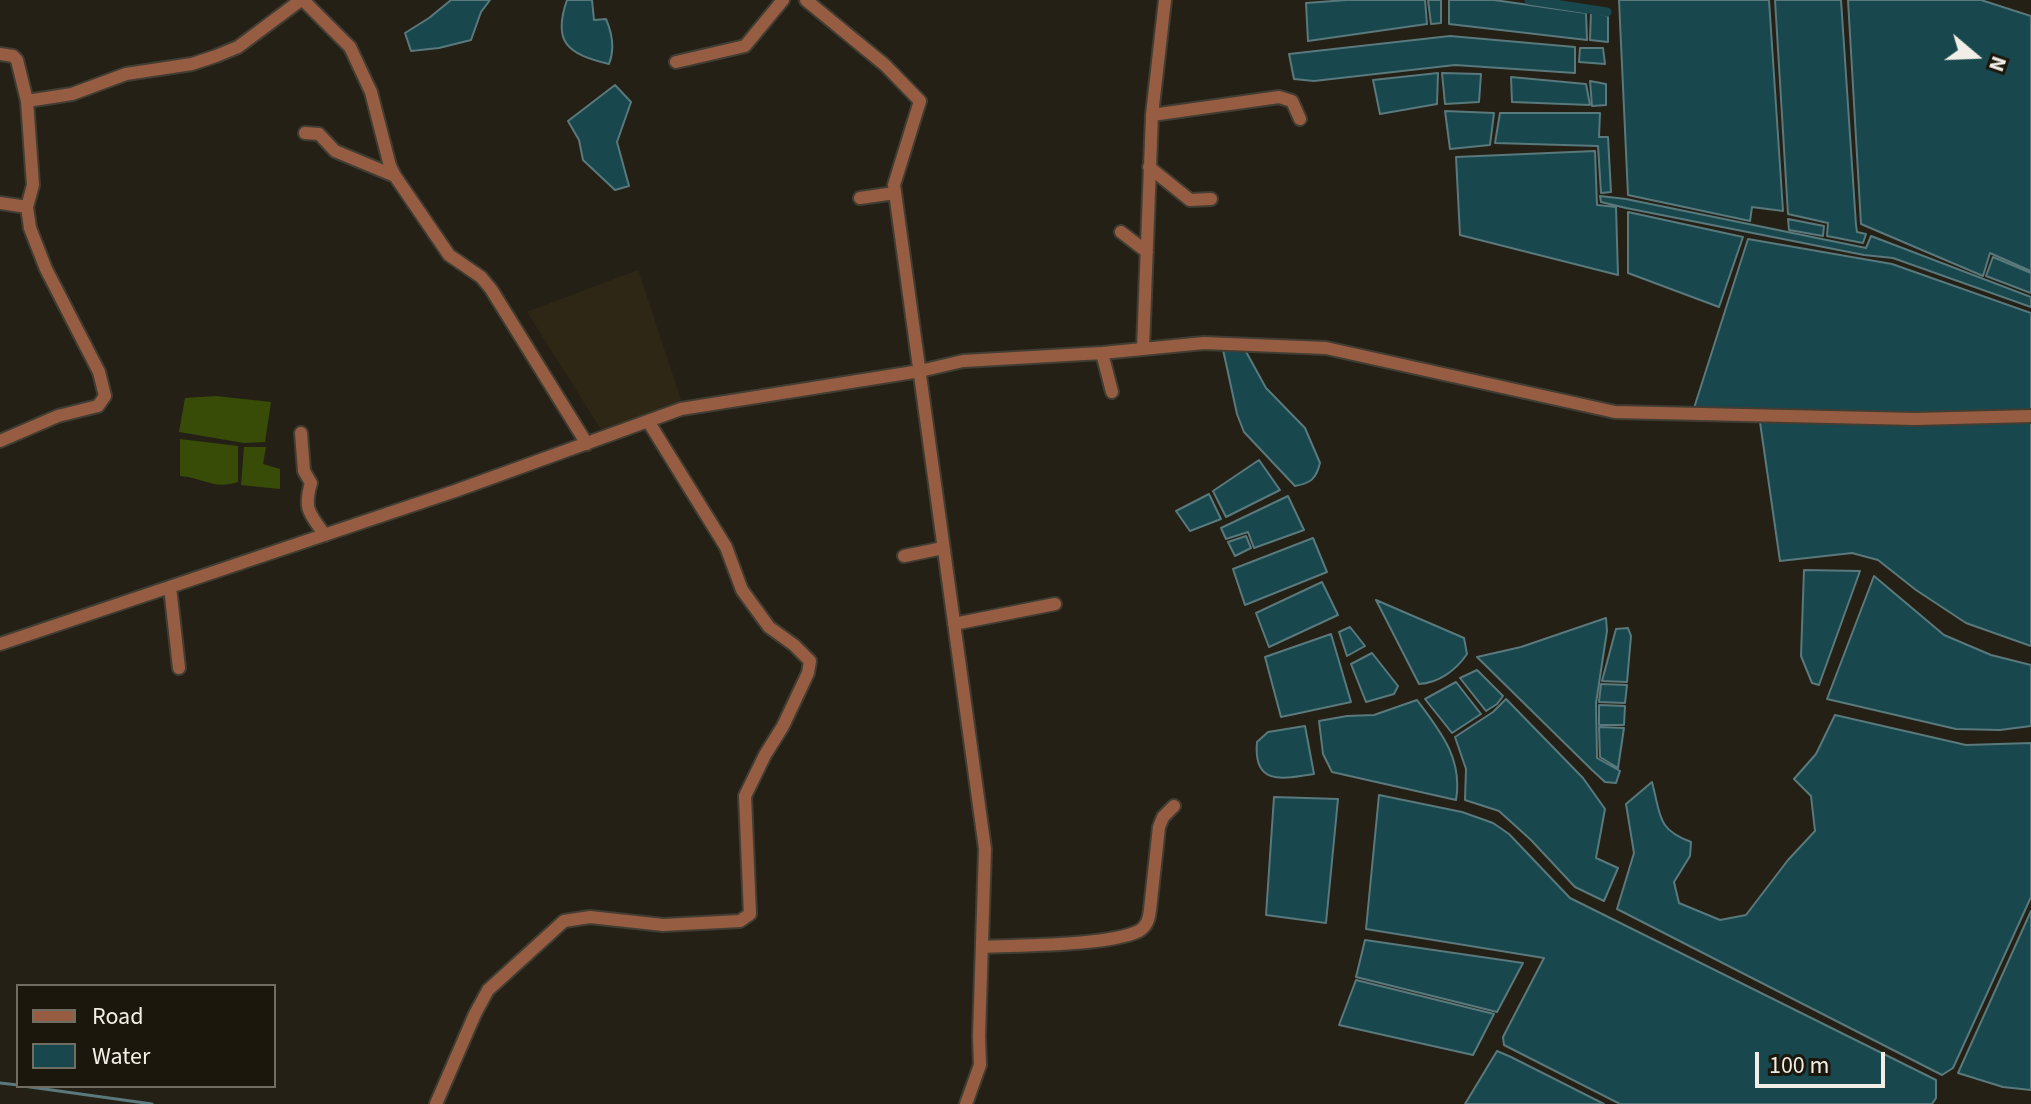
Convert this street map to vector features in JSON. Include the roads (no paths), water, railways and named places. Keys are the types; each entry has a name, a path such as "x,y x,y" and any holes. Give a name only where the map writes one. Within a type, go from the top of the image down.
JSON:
{"street":[{"path":"27,101 72,94 126,74 192,64 216,56 238,47 302,0 350,47 371,92 395,176 449,255 481,277 491,289 587,444"},
{"path":"676,62 745,46 783,0"},
{"path":"806,0 885,65 920,101 896,172 895,193 985,849 980,1065 966,1104"},
{"path":"1143,348 1152,115 1165,0"},
{"path":"0,54 13,56 17,60 27,101 33,185 27,207 33,240 81,333 99,372 105,396 98,406 58,416 0,441"},
{"path":"1152,115 1279,97 1292,101 1300,119"},
{"path":"305,133 319,134 335,151 395,176"},
{"path":"1149,167 1190,200 1211,199"},
{"path":"860,198 884,192 895,193"},
{"path":"0,203 27,207"},
{"path":"1121,232 1147,252"},
{"path":"0,644 325,535 681,409 920,371 963,361 1204,343 1326,348 1615,412 1915,419 2031,416"},
{"path":"1102,353 1112,392"},
{"path":"436,1104 488,990 564,921 590,917 663,925 740,921 750,914 745,796 783,726 808,673 810,661 769,627 742,590 726,547 648,421"},
{"path":"301,433 304,471 311,483 307,505 309,513 325,535"},
{"path":"904,556 943,548"},
{"path":"170,587 179,668"},
{"path":"954,624 1055,604"},
{"path":"982,947 1118,938 1141,930 1148,922 1159,827 1163,817 1174,806"}],"water":[{"path":"451,0 490,0 481,12 471,40 411,51 405,33"},
{"path":"567,0 592,0 594,20 606,19 612,41 609,64 583,56 567,44 561,27"},
{"path":"1425,0 1427,24 1308,41 1306,3"},
{"path":"1428,0 1441,0 1441,23 1431,24"},
{"path":"1449,0 1494,0 1586,13 1587,40 1449,24"},
{"path":"1619,0 1769,0 1783,211 1752,207 1750,221 1628,195"},
{"path":"1775,0 1841,0 1856,225 1857,232 1866,234 1863,243 1827,236 1828,223 1788,214"},
{"path":"1848,0 1981,0 2031,16 2031,271 1990,253 1983,276 1861,224"},
{"path":"1591,12 1608,16 1608,42 1590,40"},
{"path":"1450,36 1575,47 1575,73 1455,65 1314,81 1294,79 1289,54"},
{"path":"1580,48 1603,48 1605,64 1579,62"},
{"path":"1438,73 1437,104 1380,114 1373,80"},
{"path":"1442,73 1481,74 1479,102 1445,104"},
{"path":"1511,77 1586,84 1590,105 1512,102"},
{"path":"1590,81 1606,84 1606,105 1592,106"},
{"path":"615,85 631,102 617,142 629,186 615,190 583,160 579,140 568,121"},
{"path":"1445,111 1494,113 1490,145 1450,149"},
{"path":"1500,113 1600,113 1599,137 1608,137 1611,192 1601,193 1598,146 1495,143"},
{"path":"1595,151 1597,205 1616,207 1618,275 1460,235 1456,157"},
{"path":"1600,196 1866,248 1871,236 2031,297 2031,307 1893,258 1626,208 1601,202"},
{"path":"1628,212 1743,237 1719,307 1628,273"},
{"path":"1788,219 1824,226 1823,236 1789,230"},
{"path":"1748,239 1892,264 2031,313 2031,412 1915,414 1694,408"},
{"path":"1993,257 2031,273 2031,293 1986,276"},
{"path":"1222,345 1244,348 1266,388 1305,428 1320,463 1315,477 1309,482 1295,486 1244,432"},
{"path":"2031,419 2031,646 1966,623 1878,560 1852,553 1780,561 1760,422"},
{"path":"1259,460 1280,490 1226,517 1213,491"},
{"path":"1209,494 1221,519 1190,531 1176,511"},
{"path":"1288,496 1304,530 1254,548 1248,532 1226,539 1221,528"},
{"path":"1246,536 1251,548 1235,556 1228,542"},
{"path":"1313,538 1327,572 1245,605 1233,569"},
{"path":"1804,570 1860,571 1819,685 1812,683 1801,656"},
{"path":"1874,576 1944,635 1991,655 2031,665 2031,726 2000,730 1956,729 1827,699"},
{"path":"1322,582 1338,615 1269,647 1256,613"},
{"path":"1376,600 1464,638 1467,654 1446,675 1419,684"},
{"path":"1606,618 1607,631 1596,703 1597,758 1620,771 1616,783 1605,782 1477,657 1521,647"},
{"path":"1350,627 1365,646 1347,656 1339,632"},
{"path":"1628,628 1631,636 1627,682 1602,681 1616,629"},
{"path":"1331,634 1351,702 1281,717 1265,657"},
{"path":"1372,653 1398,686 1394,694 1366,702 1351,664"},
{"path":"1477,670 1503,696 1486,711 1460,678"},
{"path":"1456,682 1481,714 1452,733 1425,699"},
{"path":"1601,684 1627,685 1625,703 1599,702"},
{"path":"1506,699 1583,778 1605,809 1596,858 1618,868 1604,901 1575,887 1499,811 1465,800 1466,769 1455,737 1493,712"},
{"path":"1417,700 1442,735 1453,759 1456,800 1332,772 1323,754 1319,721 1374,715"},
{"path":"1599,705 1625,706 1624,725 1599,725"},
{"path":"1835,715 1966,745 2031,743 2031,897 1953,1068 1942,1075 1617,909 1634,853 1626,804 1652,782 1662,820 1671,832 1691,842 1690,856 1674,882 1679,903 1720,920 1746,915 1788,860 1815,831 1811,796 1794,779 1816,754"},
{"path":"1305,726 1314,774 1281,778 1265,773 1257,756 1257,742 1268,732"},
{"path":"1599,727 1624,728 1618,768 1600,757"},
{"path":"1379,795 1462,812 1493,823 1509,834 1570,898 1936,1080 1936,1098 1932,1104 1620,1104 1504,1045 1503,1037 1544,958 1366,929"},
{"path":"1274,797 1338,799 1326,923 1266,915"},
{"path":"2031,911 2031,1090 2003,1087 1958,1073"},
{"path":"1365,940 1523,963 1497,1012 1356,977"},
{"path":"1356,980 1494,1014 1473,1055 1339,1025"},
{"path":"1497,1051 1511,1057 1604,1104 1465,1104"}],"waterway":[{"path":"1529,0 1607,12"},
{"path":"0,1083 16,1085"},
{"path":"37,1088 152,1104"}]}
